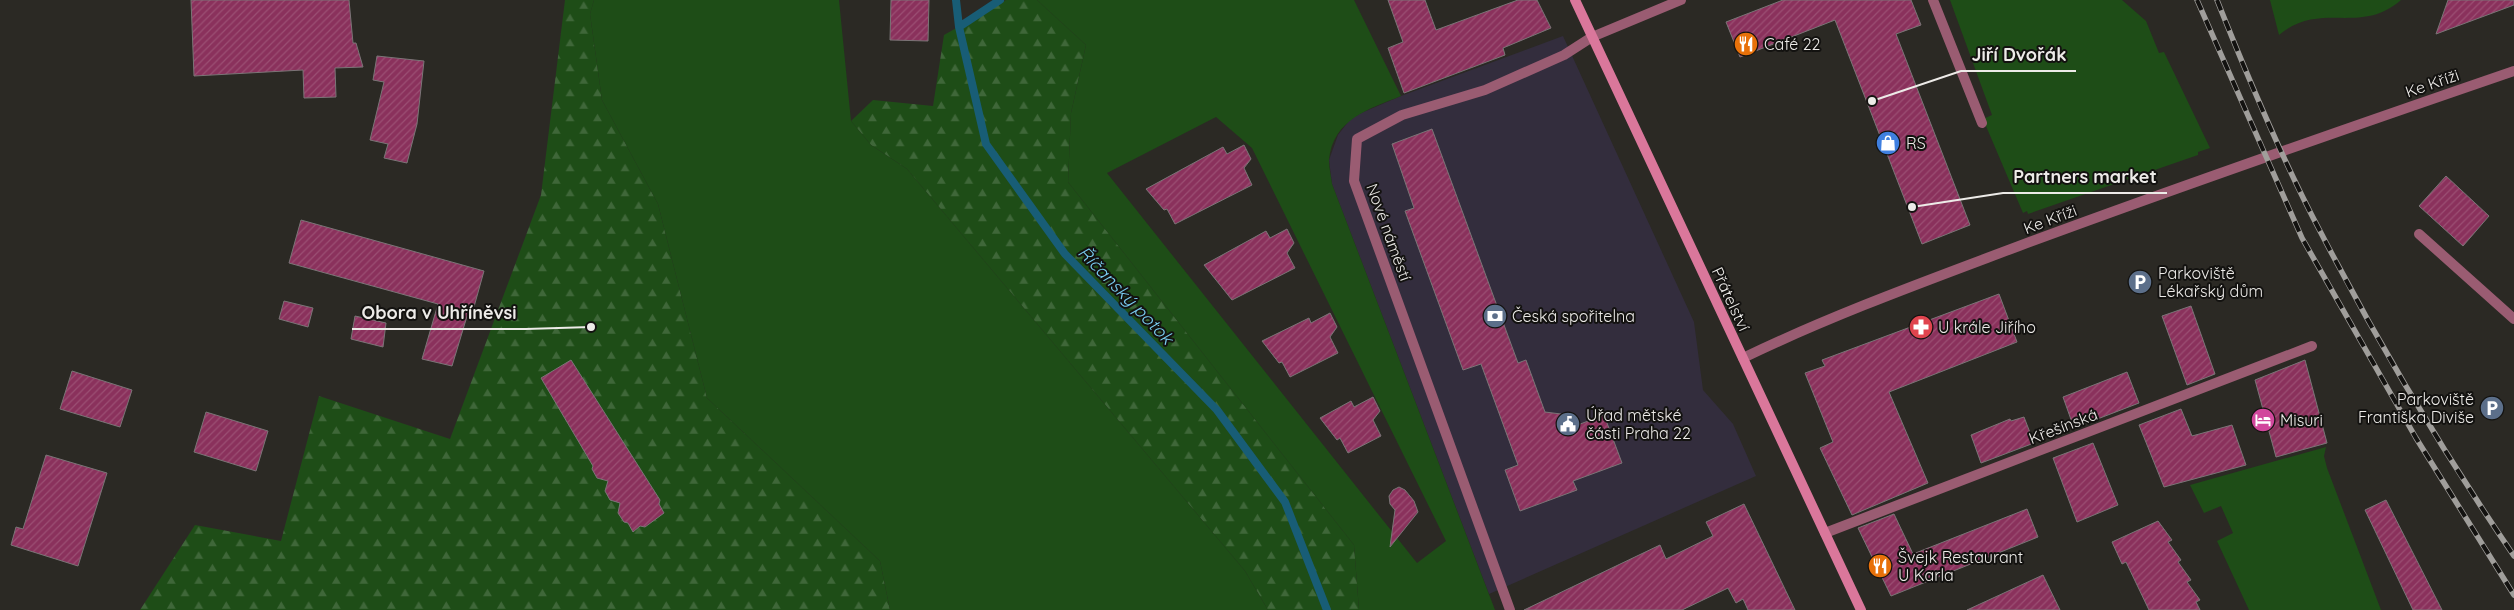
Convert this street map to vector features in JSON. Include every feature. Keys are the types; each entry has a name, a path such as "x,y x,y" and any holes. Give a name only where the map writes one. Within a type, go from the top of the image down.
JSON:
{"main road":[{"name":"Přátelství","path":"1575,0 1861,610"}],"street":[{"name":"Nové náměstí","path":"1510,610 1354,181 1357,139 1402,116 1502,82 1564,55 1592,37 1681,0"},
{"path":"1933,0 1982,124"},
{"name":"Ke Kříži","path":"1743,358 1785,338 1888,296 2198,179 2514,71"},
{"path":"2419,234 2514,319"},
{"name":"Křešínská","path":"1825,533 2312,346"}],"shaded area":[{"path":"1563,36 1694,322 1703,390 1733,424 1756,476 1489,594 1332,184 1329,160 1338,135 1352,117 1401,96"}],"green space":[{"path":"565,0 594,0 590,14 602,100 658,204 707,398 880,561 890,610 140,610 195,525 281,541 319,396 450,439 541,195"},
{"path":"594,0 839,0 851,121 871,145 907,169 1245,571 1268,610 890,610 880,561 707,398 658,204 602,100 590,14"},
{"path":"1006,0 1037,0 1086,45 1071,113 1068,182 1354,545 1359,610 1268,610 1245,571 907,169 871,145 851,121 873,100 933,106 944,35"},
{"path":"1037,0 1354,0 1401,96 1365,111 1345,125 1337,135 1329,160 1332,184 1495,610 1359,610 1354,545 1068,182 1071,113 1086,45","holes":["1216,117 1252,148 1446,541 1417,563 1107,173"]},
{"path":"1950,0 2122,0 2146,21 2159,53 2164,52 2210,148 2198,152 2198,155 2028,214 2027,211 2023,213 1983,119 1992,115"},
{"path":"2270,0 2401,0 2386,10 2371,16 2310,20 2295,25 2279,35"},
{"path":"2326,447 2324,456 2327,468 2381,610 2249,610 2217,541 2233,533 2221,506 2204,513 2190,485"}],"building":[{"path":"191,0 349,0 353,43 356,43 363,67 335,68 336,97 304,98 303,70 194,76"},
{"path":"891,0 929,0 928,41 890,40"},
{"path":"1388,0 1425,0 1436,30 1518,0 1537,0 1551,28 1503,48 1505,55 1404,93 1388,48 1403,42"},
{"path":"1783,0 1911,0 1921,25 1896,34 1970,225 1922,244 1835,20 1740,57 1726,22"},
{"path":"2448,0 2514,0 2514,5 2436,34"},
{"path":"377,56 424,61 417,124 407,163 384,158 388,144 370,140 384,82 373,80"},
{"path":"1432,129 1518,363 1526,360 1545,412 1561,414 1575,426 1604,415 1622,463 1573,481 1577,490 1520,511 1505,470 1518,465 1481,364 1463,370 1405,211 1414,208 1392,144"},
{"path":"1244,145 1251,159 1244,168 1252,185 1175,224 1167,209 1164,210 1146,189 1223,147 1227,154"},
{"path":"2446,176 2489,216 2463,246 2419,206"},
{"path":"301,220 484,271 472,314 468,313 452,366 422,359 438,304 289,263"},
{"path":"1287,229 1294,243 1287,253 1295,268 1232,300 1204,265 1266,231 1270,238"},
{"path":"1999,294 2017,342 1889,392 1928,483 1852,515 1820,448 1833,442 1805,373 1825,366 1822,360"},
{"path":"284,301 313,308 308,327 279,319"},
{"path":"2191,306 2215,374 2187,385 2162,316"},
{"path":"1330,313 1337,327 1330,337 1338,353 1290,377 1282,362 1279,363 1262,341 1309,318 1311,323"},
{"path":"355,316 386,323 383,347 351,339"},
{"path":"571,360 660,500 659,504 664,513 645,527 640,526 633,532 628,523 624,522 618,513 620,503 610,500 605,491 608,481 597,478 592,469 593,466 541,378"},
{"path":"2305,360 2327,443 2276,457 2255,380"},
{"path":"72,371 132,390 120,427 60,409"},
{"path":"2127,372 2139,403 2074,428 2063,397"},
{"path":"1373,397 1380,411 1373,420 1381,436 1348,453 1340,438 1337,440 1320,418 1351,401 1354,407"},
{"path":"2181,409 2192,436 2232,425 2246,465 2164,487 2139,425"},
{"path":"206,412 268,431 256,471 194,452"},
{"path":"2024,417 2034,443 1981,463 1971,435 2010,419 2011,421"},
{"path":"2093,443 2118,505 2077,522 2053,458"},
{"path":"46,455 107,473 78,566 11,545 16,527 23,529"},
{"path":"1399,487 1405,490 1414,501 1418,512 1390,547 1395,510 1390,504 1389,496 1393,490"},
{"path":"2386,500 2442,610 2413,610 2365,510"},
{"path":"1744,504 1795,610 1748,610 1743,599 1736,603 1728,588 1682,610 1524,610 1660,545 1666,559 1713,536 1706,522"},
{"path":"2027,509 2038,537 1891,596 1858,528 1894,514 1913,554"},
{"path":"2158,521 2172,540 2168,542 2181,560 2178,562 2191,580 2187,582 2200,600 2196,602 2200,610 2149,610 2126,562 2122,564 2112,542"},
{"path":"2043,575 2060,610 1967,610"}],"waterway":[{"path":"956,0 959,27"},
{"name":"Říčanský potok","path":"1000,0 959,27 986,144 1065,254 1217,410 1285,502 1327,610"}],"railway":[{"path":"2197,0 2302,238 2416,438 2514,595"},
{"path":"2217,0 2278,146 2342,273 2388,356 2437,437 2514,556"}],"place":[{"name":"Café 22","path":"1746,44"},
{"name":"Jiří Dvořák","path":"1872,101"},
{"name":"RS","path":"1888,143"},
{"name":"Partners market","path":"1912,207"},
{"name":"Parkoviště Lékařský dům","path":"2140,282"},
{"name":"Česká spořitelna","path":"1495,316"},
{"name":"Obora v Uhříněvsi","path":"591,327"},
{"name":"U krále Jiřího","path":"1921,327"},
{"name":"Parkoviště Františka Diviše","path":"2492,408"},
{"name":"Misuri","path":"2263,420"},
{"name":"Úřad mětské části Praha 22","path":"1568,424"},
{"name":"Švejk Restaurant U Karla","path":"1880,566"}]}
